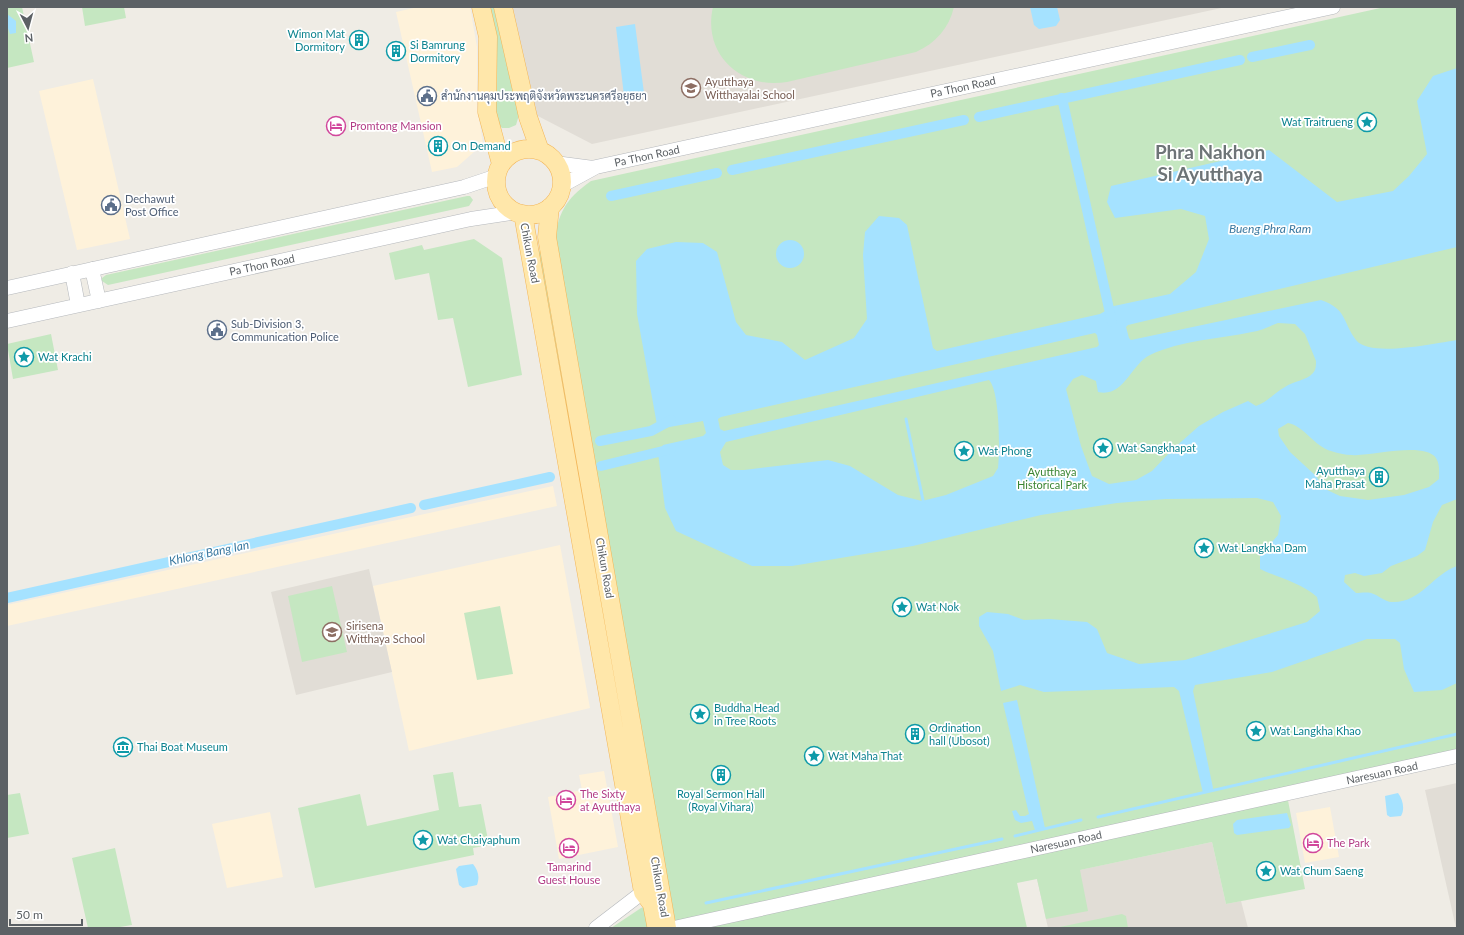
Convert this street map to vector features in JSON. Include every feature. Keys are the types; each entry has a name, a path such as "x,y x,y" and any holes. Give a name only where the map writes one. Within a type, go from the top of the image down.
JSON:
{"main road":[{"path":"481,7 488,37 488,112 499,170 496,187 500,198 507,206 520,213 537,213 550,207 558,195 561,186 561,176 555,163 540,151 528,117 503,7"},
{"path":"499,170 510,155 521,150 540,151"},
{"name":"Chikun Road","path":"550,207 547,237 667,928"},
{"name":"Chikun Road","path":"520,213 643,892 652,904 656,928"}],"street":[{"name":"Pa Thon Road","path":"561,186 593,168 1333,7"},
{"name":"Pa Thon Road","path":"555,163 593,168"},
{"path":"7,288 464,187 499,170"},
{"name":"Pa Thon Road","path":"7,321 471,219 520,213"},
{"path":"92,269 99,301"},
{"path":"72,273 78,305"},
{"name":"Naresuan Road","path":"674,928 1457,756"},
{"path":"596,928 643,892 660,890"}],"shaded area":[{"path":"418,7 470,7 477,47 477,106 483,144 457,167 432,172 396,12"},
{"name":"Ayutthaya Witthayalai School","path":"512,7 1226,7 592,144 536,115"},
{"path":"93,79 130,239 77,250 39,91"},
{"path":"553,486 557,506 7,626 7,605"},
{"path":"560,545 590,708 409,751 373,586"},
{"name":"Sirisena Witthaya School","path":"369,569 392,672 296,695 271,592"},
{"path":"604,771 618,847 559,859 548,797 582,790 579,775"},
{"path":"1457,783 1457,928 1456,928 1425,790"},
{"path":"1330,807 1339,857 1305,863 1296,813"},
{"path":"270,812 283,877 227,888 212,824"},
{"path":"1212,842 1226,904 1241,901 1248,928 1048,928 1037,879"}],"green space":[{"path":"7,7 22,7 34,62 7,68"},
{"path":"82,7 124,7 126,18 85,26"},
{"path":"487,7 494,7 519,115 516,125 509,128 502,128 495,121"},
{"path":"713,7 954,7 949,22 941,34 930,44 916,52 787,82 770,83 754,80 740,74 729,65 719,53 713,40 711,24"},
{"name":"Ayutthaya Historical Park","path":"1385,7 1457,7 1457,752 1286,790 1305,889 1226,904 1212,842 1080,870 1088,911 1046,919 1037,879 1017,883 1027,928 674,928 553,245 558,224 564,208 569,201 591,181"},
{"path":"470,196 473,200 469,206 108,285 102,281 102,278 106,275"},
{"path":"474,239 502,258 522,375 468,387 453,318 438,320 429,273 395,280 389,253 422,245 424,250"},
{"path":"538,251 542,252 580,481 579,481"},
{"path":"51,334 58,370 13,379 7,344"},
{"path":"332,586 347,652 302,662 288,596"},
{"path":"500,606 513,674 477,680 464,613"},
{"path":"453,772 459,807 481,804 489,845 473,848 474,855 315,888 298,808 360,794 367,826 439,810 433,775"},
{"path":"20,793 29,834 7,838 7,795"},
{"path":"115,848 132,925 114,928 88,928 72,858"},
{"path":"644,907 652,928 611,928 641,908"},
{"path":"1122,914 1126,916 1128,928 1055,928"}],"water":[{"path":"1030,7 1057,7 1060,20 1056,26 1039,29 1034,25"},
{"path":"7,14 16,21 16,33 10,34 7,25"},
{"path":"635,24 644,93 624,96 616,27"},
{"name":"Bueng Phra Ram","path":"1457,68 1457,247 1128,325 1126,327 1131,340 1321,300 1335,307 1340,312 1356,340 1363,345 1374,348 1388,349 1457,340 1457,499 1442,505 1433,522 1425,550 1417,556 1391,566 1382,573 1364,576 1355,573 1345,575 1344,582 1356,593 1371,593 1391,602 1401,601 1418,594 1441,575 1457,566 1457,683 1442,690 1414,692 1404,669 1400,643 1395,639 1367,639 1272,672 1195,685 1193,691 1213,788 1212,791 1203,793 1179,691 1174,687 1044,692 1020,685 1001,691 993,651 979,626 979,617 987,612 1008,614 1024,620 1049,619 1087,622 1097,629 1107,653 1139,664 1185,660 1307,622 1320,611 1317,597 1297,584 1260,569 1260,556 1278,535 1281,516 1273,502 1257,498 1166,499 1117,503 1041,515 913,546 792,566 752,566 676,531 665,508 658,453 663,445 703,436 706,433 703,421 664,428 657,425 637,314 636,261 647,249 676,242 703,243 717,252 736,322 746,335 782,342 805,360 854,338 867,319 863,255 865,232 879,216 899,218 907,225 933,348 937,351 1100,314 1114,306 1170,294 1196,272 1209,239 1205,216 1181,209 1115,218 1107,202 1111,186 1269,150 1337,202 1393,191 1409,176 1427,154 1417,101 1433,76","holes":["1278,323 1295,324 1305,334 1316,361 1316,366 1313,373 1310,376 1281,389 1268,400 1256,406 1248,401 1223,412 1199,426 1173,449 1152,471 1136,480 1109,484 1092,476 1081,446 1066,389 1073,379 1082,375 1096,381 1098,392 1107,393 1121,385 1143,359 1162,350 1187,343 1262,330","1095,333 1097,335 1099,345 1097,347 724,431 720,429 718,419 721,417","989,380 993,386 997,408 999,460 998,468 993,476 946,495 922,501 898,495 850,466 828,460 744,470 731,470 723,465 720,452 726,442","1288,423 1294,425 1319,445 1333,452 1349,455 1409,450 1430,453 1437,460 1439,479 1429,487 1404,495 1368,500 1340,496 1325,489 1316,476 1290,452 1279,436 1278,429"]},
{"path":"790,240 800,244 804,254 800,264 790,268 780,264 776,254 780,244"},
{"path":"1017,700 1045,828 1035,830 1032,821 1021,823 1015,820 1012,811 1016,810 1020,816 1029,814 1003,703"},
{"path":"1398,793 1403,804 1402,814 1401,816 1390,817 1387,815 1385,796"},
{"path":"1287,813 1291,825 1289,828 1237,835 1234,833 1233,824 1237,820"},
{"path":"473,864 478,874 477,885 463,888 459,885 456,869 459,866"}],"waterway":[{"path":"1252,57 1310,45"},
{"path":"979,117 1240,60"},
{"path":"1062,98 1112,322"},
{"path":"732,170 964,120"},
{"path":"611,196 717,173"},
{"path":"906,419 924,505"},
{"path":"600,441 651,431 671,420"},
{"path":"601,466 671,449"},
{"name":"Khlong Bang Ian","path":"424,505 550,477"},
{"name":"Khlong Bang Ian","path":"7,598 411,508"},
{"path":"1098,817 1457,734"},
{"path":"1015,836 1081,820"},
{"path":"706,903 1002,839"}],"place":[{"name":"Wimon Mat Dormitory","path":"359,40"},
{"name":"Si Bamrung Dormitory","path":"396,51"},
{"name":"Ayutthaya Witthayalai School","path":"691,88"},
{"name":"สำนักงานคุมประพฤติจังหวัดพระนครศรีอยุธยา","path":"427,96"},
{"name":"Wat Traitrueng","path":"1367,122"},
{"name":"Promtong Mansion","path":"336,126"},
{"name":"On Demand","path":"438,146"},
{"name":"Dechawut Post Office","path":"111,205"},
{"name":"Sub-Division 3, Communication Police","path":"217,330"},
{"name":"Wat Krachi","path":"24,357"},
{"name":"Wat Sangkhapat","path":"1103,448"},
{"name":"Wat Phong","path":"964,451"},
{"name":"Ayutthaya Maha Prasat","path":"1379,477"},
{"name":"Wat Langkha Dam","path":"1204,548"},
{"name":"Wat Nok","path":"902,607"},
{"name":"Sirisena Witthaya School","path":"332,632"},
{"name":"Buddha Head in Tree Roots","path":"700,714"},
{"name":"Wat Langkha Khao","path":"1256,731"},
{"name":"Ordination hall (Ubosot)","path":"915,734"},
{"name":"Thai Boat Museum","path":"123,747"},
{"name":"Wat Maha That","path":"814,756"},
{"name":"Royal Sermon Hall (Royal Vihara)","path":"721,775"},
{"name":"The Sixty at Ayutthaya","path":"566,800"},
{"name":"Wat Chaiyaphum","path":"423,840"},
{"name":"The Park","path":"1313,843"},
{"name":"Tamarind Guest House","path":"569,848"},
{"name":"Wat Chum Saeng","path":"1266,871"}],"district":[{"name":"Phra Nakhon Si Ayutthaya","path":"1210,163"}]}
